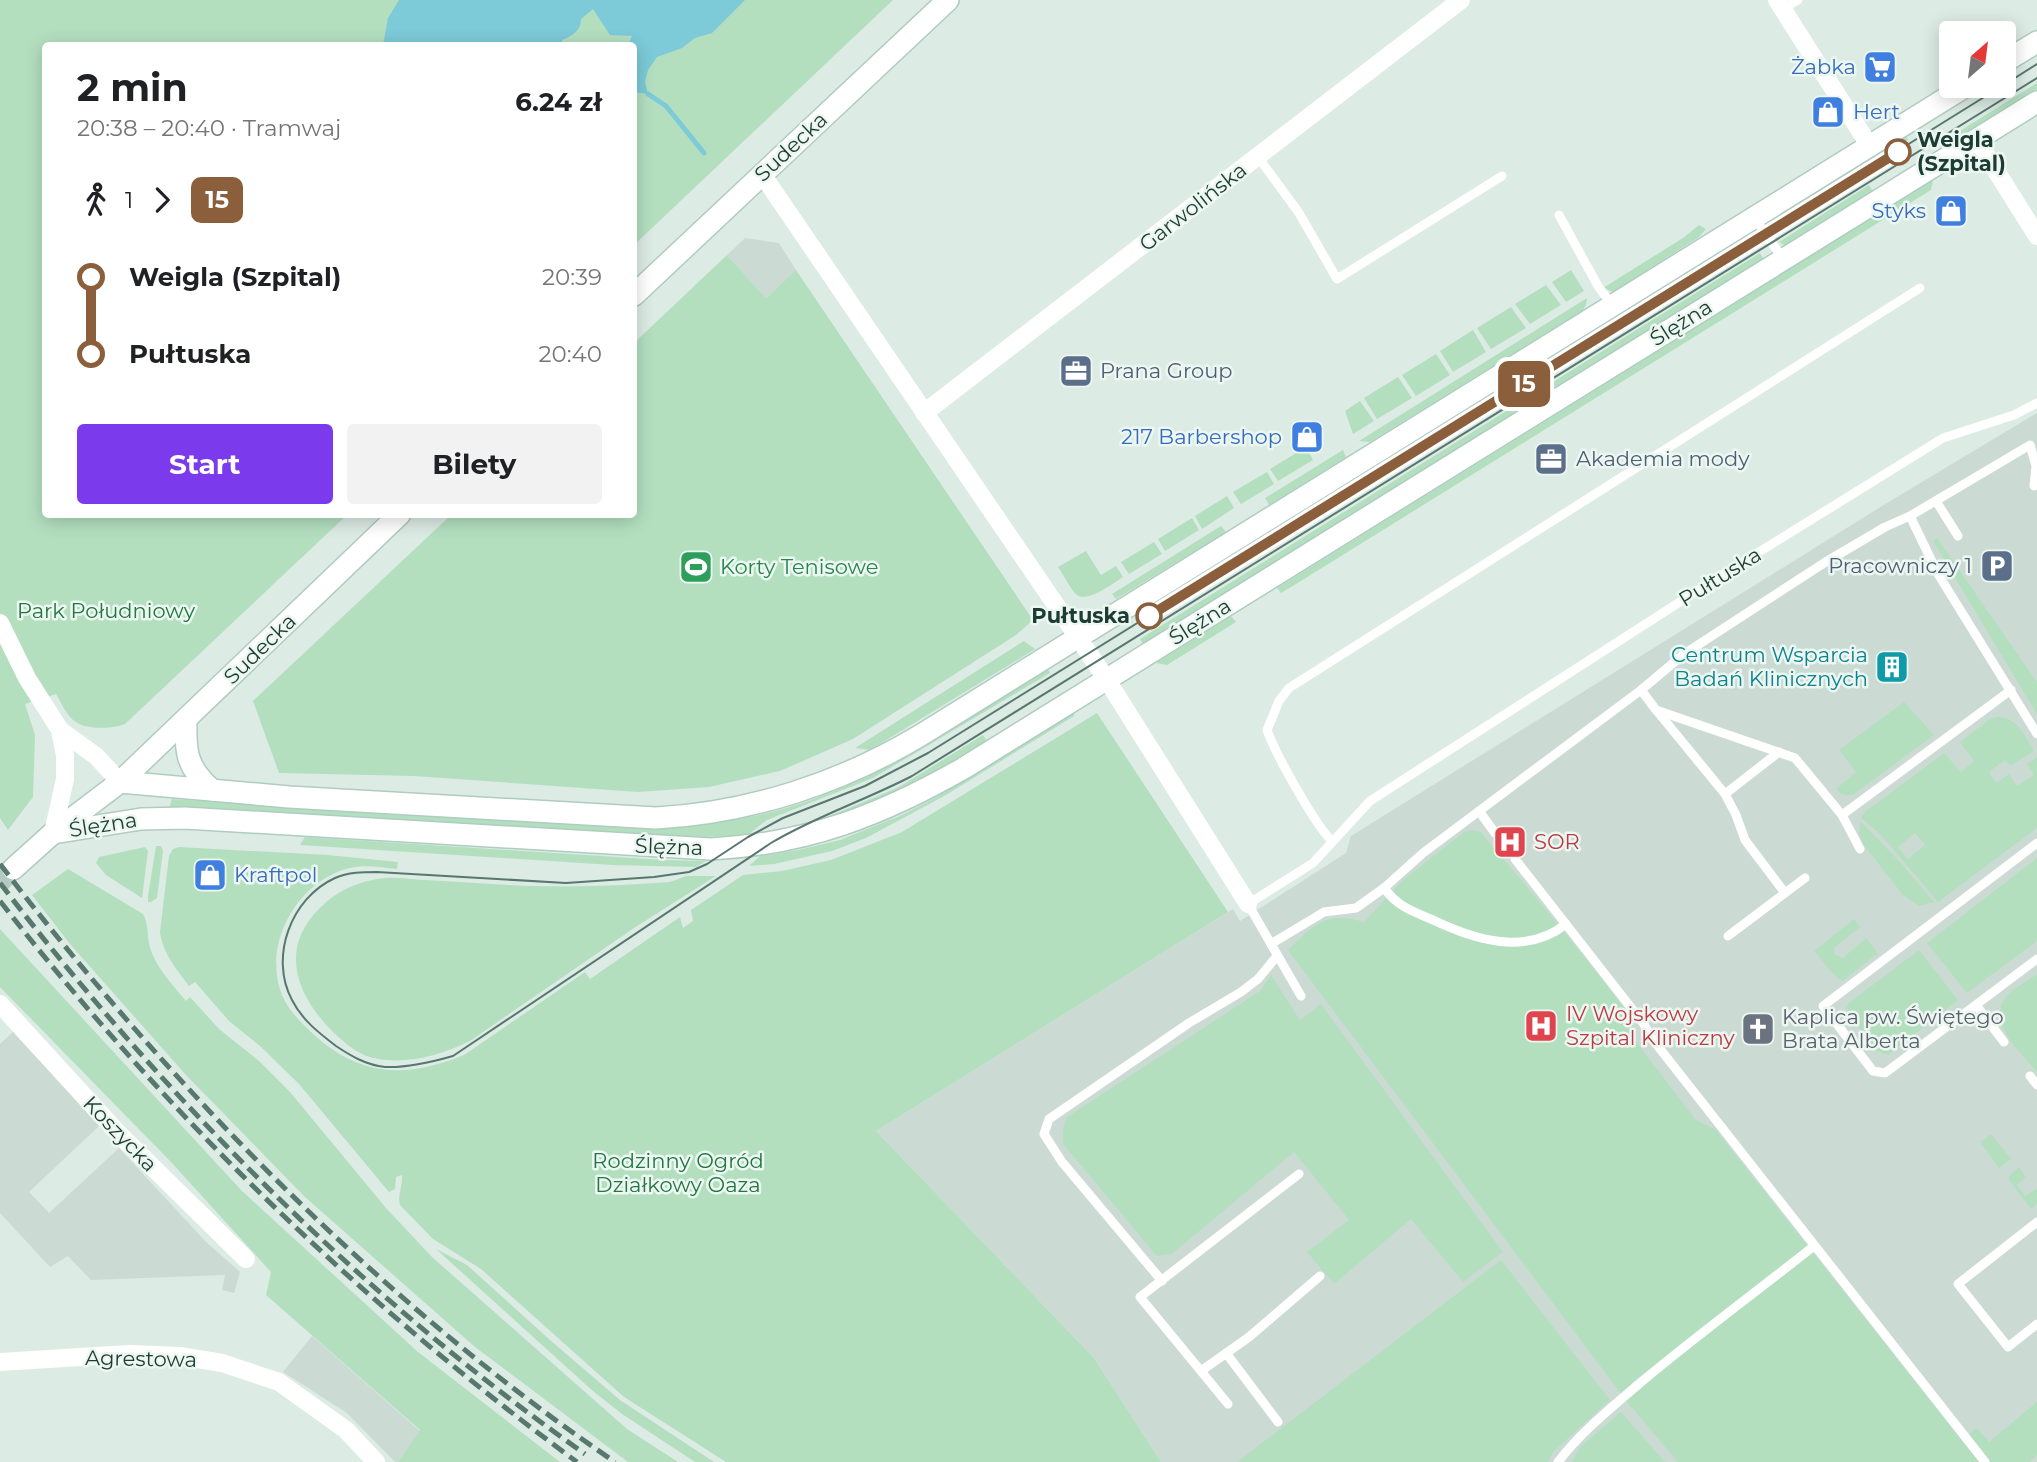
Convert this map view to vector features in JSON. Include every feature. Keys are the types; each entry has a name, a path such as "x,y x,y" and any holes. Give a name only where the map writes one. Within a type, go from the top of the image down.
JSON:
{"main road":[{"name":"Sudecka","path":"637,292 948,0"},
{"path":"2016,55 2037,42"},
{"name":"Ślężna","path":"53,833 120,782 289,797 656,818 753,804 798,792 852,772 890,754 1946,98"},
{"name":"Ślężna","path":"53,833 141,819 185,818 711,849 751,846 833,829 898,804 964,768 2037,102"},
{"name":"Sudecka","path":"120,782 396,518"},
{"path":"186,720 186,746 191,766 194,773 212,790"},
{"path":"13,869 53,833"}],"street":[{"name":"Garwolińska","path":"924,413 1461,0"},
{"path":"1786,3 1869,145"},
{"path":"1976,139 2037,236"},
{"path":"762,174 1107,680 1248,904"},
{"path":"0,623 27,678 60,730 65,774 53,833"},
{"path":"60,730 96,756 120,782"},
{"name":"Koszycka","path":"0,1004 118,1133 246,1259"},
{"name":"Agrestowa","path":"0,1362 129,1354 180,1356 222,1363 279,1382 346,1430 376,1462"}],"lane":[{"path":"1258,157 1299,213 1337,279 1503,176"},
{"path":"1559,215 1598,286 1612,305"},
{"path":"1754,217 1783,259"},
{"path":"1332,841 1303,797 1267,730 1279,701 1289,688 1920,288"},
{"name":"Pułtuska","path":"1248,904 1313,863 1370,801 1714,580 1943,438 2014,415 2037,403"},
{"path":"1271,944 1324,912 1356,908 1384,888 1423,853 1641,690 1684,654 1779,590 2030,445 2036,466 2034,486"},
{"path":"1936,501 1958,536"},
{"path":"1910,516 1938,574 2037,734"},
{"path":"1641,690 1725,794 1745,840 1785,892"},
{"path":"1842,814 2011,690"},
{"path":"1656,710 1795,758 1842,814 1860,849"},
{"path":"1725,794 1779,752"},
{"path":"1479,811 1495,833"},
{"path":"2037,843 1823,1006 1873,1070 1885,1073 2037,959"},
{"path":"1515,859 1814,1247 1985,1462"},
{"path":"1728,936 1805,878"},
{"path":"1384,888 1395,903 1484,941 1522,942 1552,935 1566,924"},
{"path":"1248,904 1301,996"},
{"path":"1162,1281 1062,1162 1044,1134 1049,1119 1189,1023 1241,992 1258,979 1277,956"},
{"path":"1976,1004 2004,1042"},
{"path":"2030,1076 2037,1085"},
{"path":"1228,1404 1140,1297 1299,1174"},
{"path":"2037,1222 1958,1284 2008,1347 2037,1324"},
{"path":"1558,1462 1571,1444 1650,1374 1814,1247"},
{"path":"1201,1371 1249,1337 1320,1276"},
{"path":"1226,1353 1278,1422"}],"shaded area":[{"path":"745,238 779,243 796,270 766,298 727,255"},
{"name":"IV Wojskowy Szpital Kliniczny","path":"2037,413 2037,1462 1161,1462 1094,1358 876,1131 1233,909 1240,921 1346,853 1351,836 1882,506"},
{"path":"13,1032 99,1126 29,1192 49,1213 119,1148 206,1242 240,1272 234,1293 222,1290 225,1275 91,1280 68,1256 50,1267 0,1213 0,1044"},
{"path":"312,1336 420,1431 398,1462 347,1413 283,1372"}],"green space":[{"name":"Park Południowy","path":"0,0 893,0 637,242 637,42 42,42 42,518 344,518 125,724 105,728 82,725 69,716 56,694 25,704 35,735 33,797 8,830 0,818"},
{"path":"2037,83 2037,89 1942,148 1939,144 2016,98"},
{"path":"1905,135 1908,140 1771,227 1770,218"},
{"path":"1933,180 1931,190 1296,584 1281,593 1277,588"},
{"path":"1869,185 1873,192 1786,246 1779,242"},
{"path":"1699,225 1706,229 1699,237 1613,292 1603,288 1683,238"},
{"path":"1745,234 1749,239 1209,575 1205,570"},
{"path":"1760,253 1764,260 1144,646 1140,639"},
{"name":"Korty Tenisowe","path":"727,255 766,298 796,270 1033,620 1016,635 853,739 780,771 709,787 638,792 414,776 279,773 253,701 448,518 637,518 637,340"},
{"path":"1571,270 1584,291 1566,302 1552,282"},
{"path":"1546,285 1561,305 1530,324 1515,304"},
{"path":"1587,298 1582,311 1370,442 1359,441"},
{"path":"1511,307 1526,328 1491,349 1477,328"},
{"path":"1473,330 1486,352 1453,372 1440,351"},
{"path":"1436,354 1450,375 1416,396 1402,375"},
{"path":"1398,377 1412,398 1377,419 1364,398"},
{"path":"1360,401 1374,421 1353,434 1345,411"},
{"path":"1306,447 1313,460 1278,481 1270,469"},
{"path":"1343,450 1346,457 1269,505 1265,498"},
{"path":"1267,472 1274,484 1241,504 1233,492"},
{"path":"1227,496 1234,508 1202,529 1195,516"},
{"path":"1192,518 1199,530 1165,551 1158,539"},
{"path":"1221,526 1226,532 1116,599 1112,594"},
{"path":"1937,538 2037,682 2037,714 1933,541"},
{"path":"1154,542 1162,554 1129,574 1121,562"},
{"path":"1086,551 1101,575 1116,566 1123,577 1100,591 1081,597 1074,592 1058,567"},
{"path":"1231,616 1236,622 1167,665 1156,663"},
{"path":"1024,641 1035,649 870,750 855,748"},
{"path":"1047,668 1050,673 873,778 767,820 746,836 693,837 169,808 172,799 619,827 731,820 768,813 843,788 913,752"},
{"path":"1904,702 1934,735 1854,794 1840,793 1836,789 1856,772 1839,750"},
{"path":"1074,713 1074,716 946,795 866,838 832,851 774,864 749,866 760,856 840,840 902,815 935,798"},
{"name":"Rodzinny Ogród Działkowy Oaza","path":"1097,713 1228,912 876,1131 1094,1358 1161,1462 726,1462 624,1397 481,1269 433,1239 400,1205 402,1175 396,1177 395,1189 389,1192 299,1084 260,1046 229,1021 195,982 189,986 164,947 160,932 169,856 173,849 179,847 328,855 398,862 397,869 355,867 335,873 317,883 290,915 281,934 277,975 282,995 291,1010 329,1047 365,1065 402,1070 422,1068 464,1055 585,972 590,979 680,917 683,928 693,921 691,910 743,875 782,871 831,860 902,832"},
{"path":"1997,717 2010,720 2023,733 2034,751 2010,766 2005,760 1989,772 1996,783 2009,774 2017,786 2034,775 2027,764 2037,757 2037,828 1938,902 1882,836 1861,818 1866,811 1944,753 1961,772 1974,761 1960,742 1990,719","holes":["1915,833 1925,845 1908,859 1898,847"]},
{"path":"983,735 987,741 922,779 867,806 818,821 899,787"},
{"path":"1860,821 1934,902 1919,906 1903,895 1863,844 1859,833"},
{"path":"1464,832 1481,832 1576,946 1632,1018 1637,1043 1696,1120 1715,1129 1979,1462 1678,1462 1628,1403 1288,950 1313,927 1330,919 1364,922 1403,880"},
{"path":"305,837 706,861 696,867 612,865 300,845"},
{"path":"156,846 161,846 163,851 157,898 148,902 148,896"},
{"path":"145,847 148,851 142,898 106,875 96,863 99,857"},
{"path":"2037,858 2037,941 1967,993 1927,943"},
{"path":"68,869 143,914 153,956 175,988 186,1001 190,997 219,1029 259,1061 290,1092 386,1208 432,1257 627,1429 678,1462 628,1462 475,1347 305,1197 186,1075 70,944 32,895"},
{"path":"686,876 716,876 634,928 470,1041 425,1057 378,1059 353,1049 333,1032 309,1003 297,971 296,955 308,923 333,896 369,881 395,878 570,886 670,882"},
{"path":"1854,919 1860,927 1834,948 1834,954 1843,958 1866,938 1878,953 1842,981 1814,951"},
{"path":"0,929 242,1191 418,1352 560,1462 398,1462 420,1430 266,1295 271,1272 171,1162 0,987"},
{"path":"1919,950 1958,1000 1888,1055 1876,1051 1846,1007"},
{"path":"2037,974 2037,1072 2008,1037 2000,1017 2006,997"},
{"path":"1271,975 1300,1020 1321,1004 1503,1252 1463,1282 1411,1219 1334,1284 1307,1252 1349,1220 1294,1152 1172,1254 1157,1256 1063,1144 1063,1128 1067,1117 1260,991"},
{"path":"1991,1134 2011,1159 1999,1168 1980,1142"},
{"path":"2019,1167 2026,1177 2017,1185 2025,1196 2037,1190 2037,1204 2031,1209 2009,1180 2009,1176"},
{"path":"436,1249 467,1265 620,1400 714,1462 695,1462 622,1414 594,1392"},
{"path":"1501,1260 1610,1400 1553,1452 1548,1462 1237,1462"},
{"path":"2037,1402 2037,1455 2030,1462 1991,1462 1969,1434 1977,1428 1989,1442"},
{"path":"1621,1412 1665,1462 1572,1462 1580,1447"}],"water":[{"path":"399,0 745,0 712,33 695,38 682,48 657,57 648,70 645,82 648,94 637,92 637,42 629,42 632,36 610,35 593,9 581,19 575,32 562,42 384,42 388,18"}],"waterway":[{"path":"648,94 666,106 704,153"}],"tunnel":[{"path":"0,882 13,869"}],"tram line":[{"path":"2016,77 2037,64"},
{"path":"2016,91 2037,78"},
{"path":"1983,98 928,753 865,786 783,818 707,864 689,872 654,877 566,883 377,872 351,873 335,878 306,899 288,930 283,966 285,983 292,1000 317,1031 342,1050 365,1062 385,1067 402,1067 453,1056 771,843 912,776 2005,98"},
{"name":"15","path":"1149,616 1898,152"}],"railway":[{"path":"0,864 66,948 136,1030 208,1110 284,1187 362,1262 444,1333 528,1400 615,1462"},
{"path":"0,883 63,963 130,1041 271,1191 423,1329 585,1454"},
{"path":"0,901 130,1057 198,1131 269,1202 418,1336 577,1462"}],"place":[{"name":"Żabka","path":"1880,67"},
{"name":"Hert","path":"1828,112"},
{"name":"Weigla (Szpital)","path":"1898,152"},
{"name":"Styks","path":"1951,211"},
{"name":"Prana Group","path":"1076,371"},
{"name":"217 Barbershop","path":"1307,437"},
{"name":"Akademia mody","path":"1551,459"},
{"name":"Pracowniczy 1","path":"1997,566"},
{"name":"Korty Tenisowe","path":"696,567"},
{"name":"Pułtuska","path":"1149,616"},
{"name":"Centrum Wsparcia Badań Klinicznych","path":"1892,667"},
{"name":"SOR","path":"1510,842"},
{"name":"Kraftpol","path":"210,875"},
{"name":"IV Wojskowy Szpital Kliniczny","path":"1541,1026"},
{"name":"Kaplica pw. Świętego Brata Alberta","path":"1758,1029"}]}
